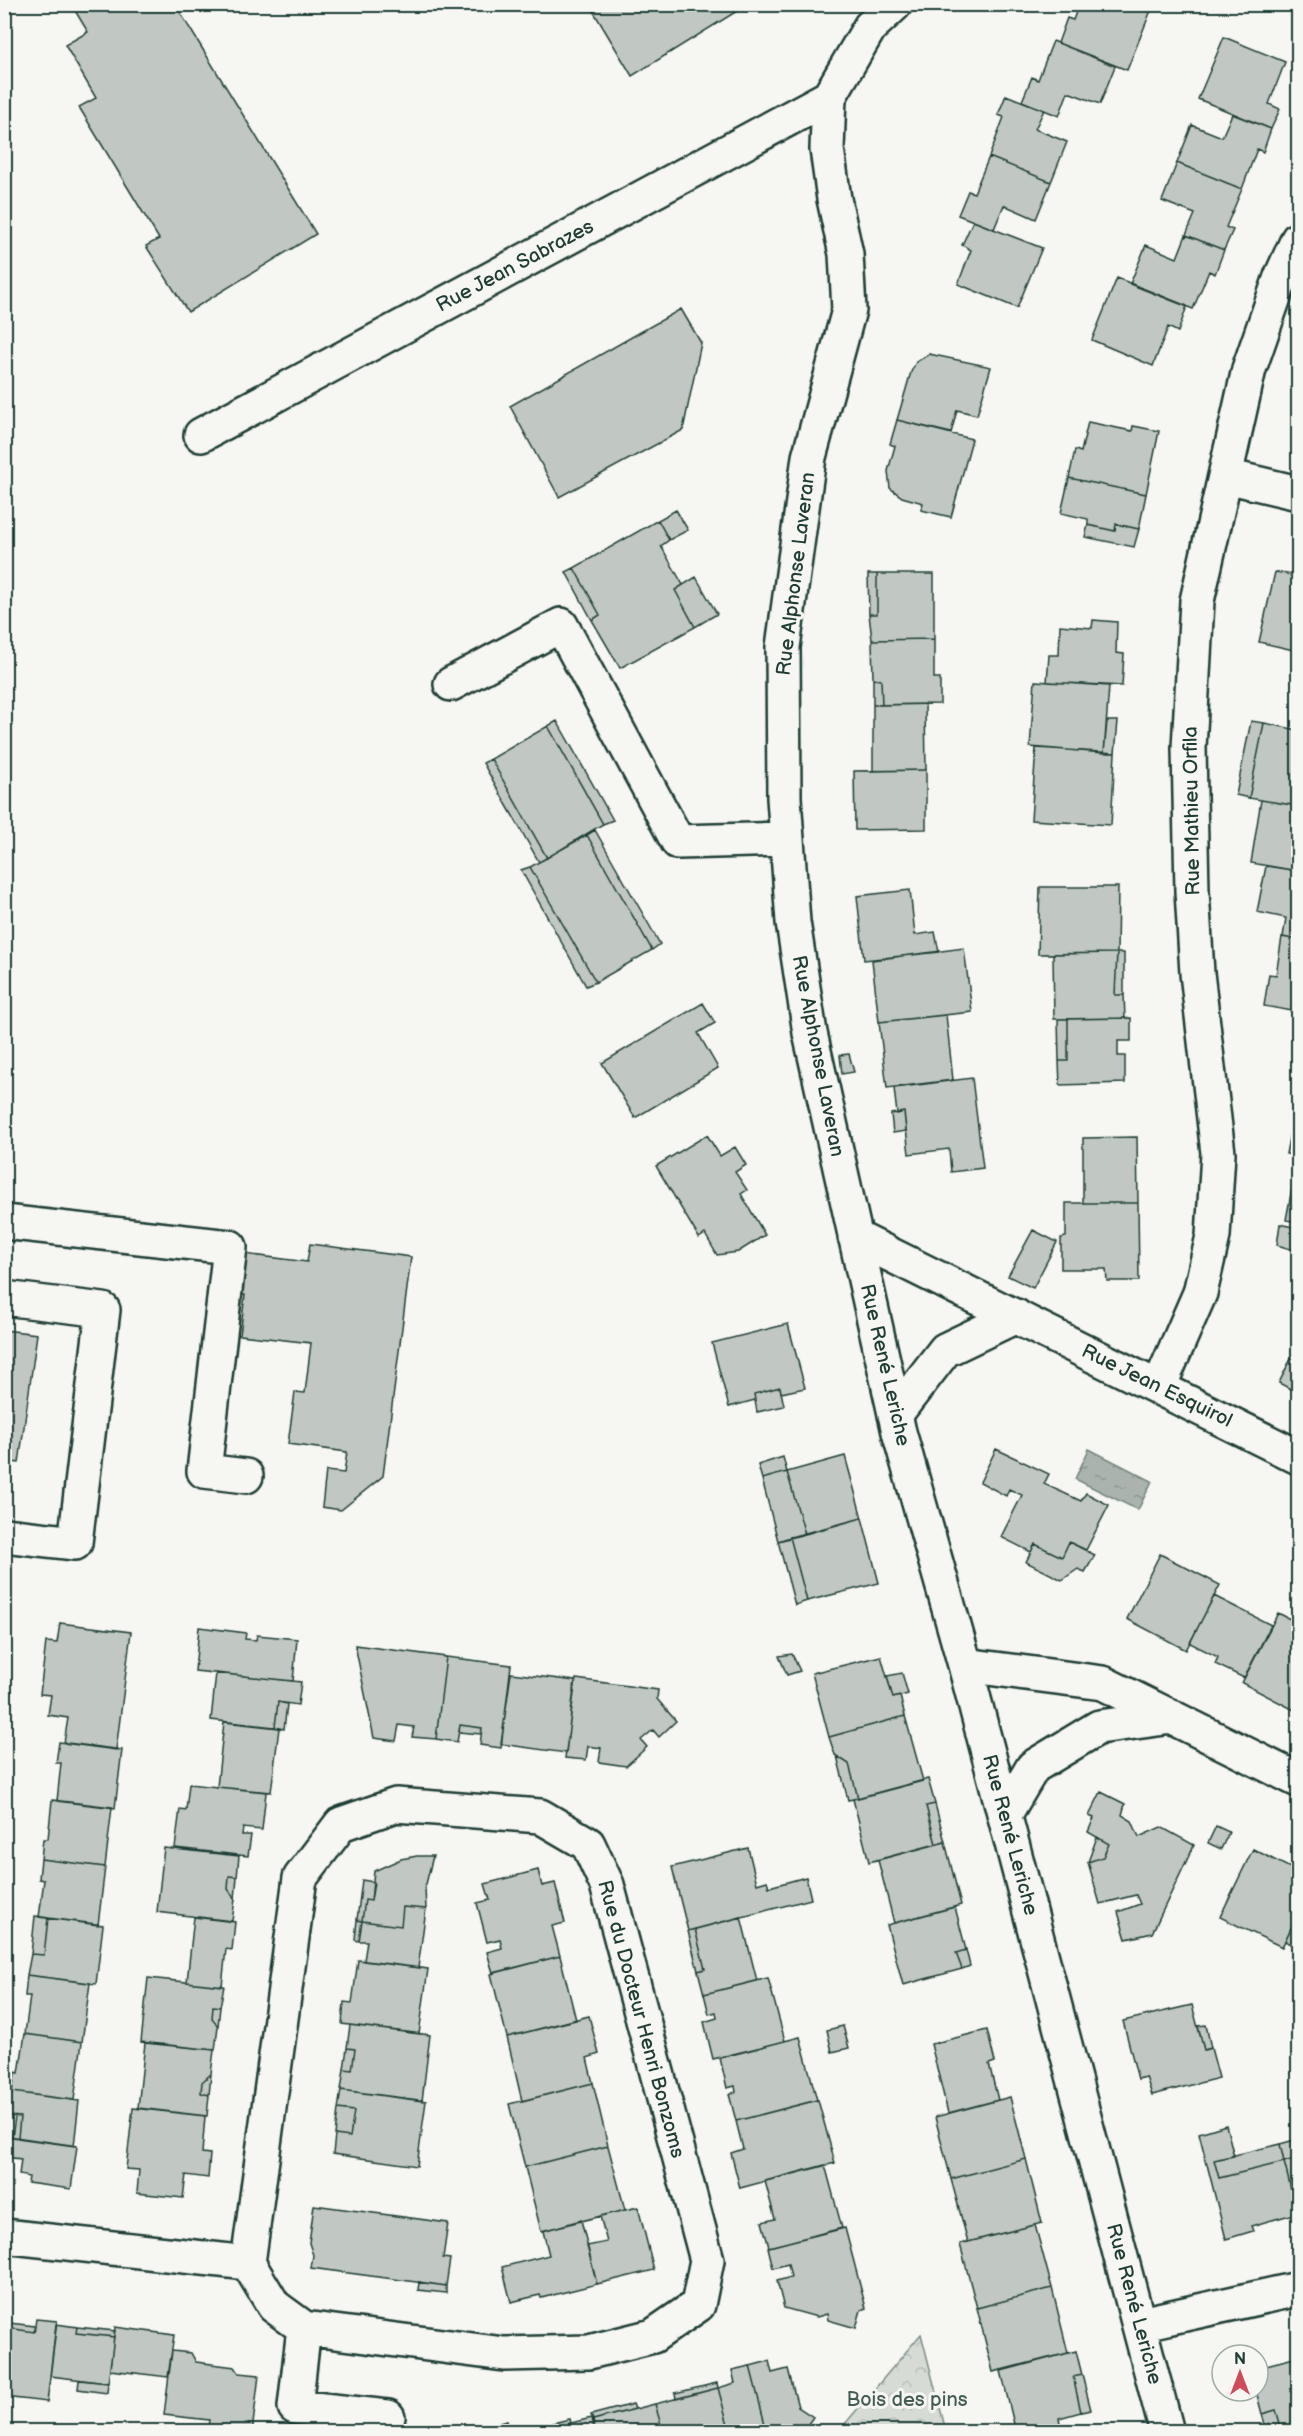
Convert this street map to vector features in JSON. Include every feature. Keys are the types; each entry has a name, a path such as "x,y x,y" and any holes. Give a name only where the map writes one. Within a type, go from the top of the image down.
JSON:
{"street":[{"name":"Rue Alphonse Laveran","path":"855,1237 810,1033 793,922 786,839 783,647 809,457 849,310 846,254 834,200 827,149 829,97 870,27 895,4"},
{"name":"Rue Jean Sabrazes","path":"201,435 829,97"},
{"name":"Rue Mathieu Orfila","path":"1159,1387 1200,1293 1213,1236 1218,1153 1197,974 1192,891 1189,748 1197,601 1249,369 1281,277 1299,239"},
{"path":"1226,476 1299,493"},
{"path":"451,684 561,625 678,842 786,839"},
{"path":"4,1222 230,1247 204,1471 246,1476"},
{"name":"Rue Jean Esquirol","path":"855,1237 1299,1457"},
{"name":"Rue René Leriche","path":"855,1237 895,1414 1005,1814 1167,2432"},
{"path":"4,1298 103,1310 75,1543 4,1535"},
{"path":"895,1414 945,1350 1016,1316"},
{"path":"965,1665 1103,1683 1299,1780"},
{"path":"1005,1814 1033,1767 1099,1727 1172,1717"},
{"name":"Rue du Docteur Henri Bonzoms","path":"396,1805 540,1816 588,1844 607,1885 707,2260 698,2305 653,2336 589,2352 504,2354 304,2328 274,2306 248,2263 300,1878 341,1824 396,1805"},
{"path":"4,2236 248,2263"},
{"path":"1140,2324 1299,2289"},
{"path":"304,2328 295,2407 388,2417"}],"green space":[{"name":"Bois des pins","path":"921,2334 946,2431 839,2431"}],"water":[{"path":"1089,1449 1152,1481 1138,1510 1075,1479"}],"building":[{"path":"71,4 175,4 316,234 188,312 146,246 159,239 79,107 96,98 65,45 88,32"},
{"path":"589,4 740,4 742,8 632,76"},
{"path":"1079,4 1143,4 1152,8 1127,70 1058,43 1067,18 1073,20"},
{"path":"1224,37 1285,62 1269,104 1280,109 1271,129 1198,99"},
{"path":"1053,41 1115,66 1100,104 1068,92 1059,116 1022,101 1032,77 1038,80"},
{"path":"1006,95 1044,110 1035,129 1067,142 1051,182 989,157 1004,117 998,115"},
{"path":"1232,114 1271,129 1263,152 1257,149 1242,189 1177,163 1192,125 1222,137"},
{"path":"989,157 1051,182 1036,219 1004,205 994,229 958,215 968,191 974,193"},
{"path":"1177,163 1242,189 1226,227 1233,230 1224,250 1186,235 1195,214 1162,201"},
{"path":"973,221 1042,248 1017,308 958,284 971,250 962,245"},
{"path":"1186,235 1224,250 1215,274 1209,271 1193,309 1130,284 1146,245 1177,258"},
{"path":"1117,278 1187,306 1178,332 1168,327 1153,366 1092,340"},
{"path":"681,309 701,343 683,430 559,497 510,406"},
{"path":"929,354 991,367 977,415 957,410 951,433 897,420 911,372 916,362"},
{"path":"897,420 972,439 951,517 921,510 923,503 902,497 890,488 888,471 895,446 890,444"},
{"path":"1088,422 1132,431 1133,426 1159,431 1146,494 1069,478 1075,450 1081,452"},
{"path":"1069,478 1146,494 1139,529 1116,524 1115,531 1088,525 1088,519 1061,513"},
{"path":"676,510 688,530 669,540 658,520"},
{"path":"658,520 669,540 661,546 683,585 675,590 695,627 620,668 592,620 600,615 574,568"},
{"path":"1116,524 1139,529 1134,547 1085,537 1088,525 1115,531"},
{"path":"574,568 600,615 592,620 566,572"},
{"path":"1275,572 1298,576 1298,651 1259,642"},
{"path":"868,574 877,574 877,614 869,614"},
{"path":"877,574 934,574 934,639 872,640 869,614 877,614"},
{"path":"696,577 717,614 695,627 675,590"},
{"path":"1093,620 1117,622 1116,653 1124,654 1122,686 1047,682 1049,655 1059,655 1060,625 1092,628"},
{"path":"934,639 934,678 940,678 940,704 882,705 881,680 873,679 872,640"},
{"path":"873,679 881,680 882,705 873,705"},
{"path":"1035,681 1109,686 1104,753 1030,747"},
{"path":"925,704 926,770 873,771 873,705"},
{"path":"557,721 613,820 603,824 548,726"},
{"path":"1107,721 1118,721 1115,753 1104,753"},
{"path":"1251,721 1264,723 1249,798 1236,795"},
{"path":"1264,723 1298,730 1298,806 1249,798"},
{"path":"548,726 603,824 547,858 491,759"},
{"path":"1036,748 1115,753 1111,825 1031,820"},
{"path":"491,759 547,858 539,862 483,763"},
{"path":"926,770 926,829 855,830 854,771"},
{"path":"1261,800 1298,806 1298,871 1251,863"},
{"path":"595,830 660,944 652,950 587,835"},
{"path":"587,835 652,950 596,982 530,867"},
{"path":"1266,866 1298,871 1298,940 1283,937 1286,918 1257,912"},
{"path":"530,867 596,982 586,986 521,870"},
{"path":"1040,887 1118,887 1117,953 1038,954"},
{"path":"910,890 915,935 935,932 939,952 864,960 857,896"},
{"path":"1282,937 1298,940 1298,1012 1264,1006 1269,974 1276,975"},
{"path":"964,948 972,1012 879,1022 872,960"},
{"path":"1117,953 1115,995 1124,995 1125,1018 1054,1019 1053,954"},
{"path":"1117,953 1124,953 1124,995 1115,995"},
{"path":"703,1003 715,1023 698,1033 718,1068 635,1118 602,1063"},
{"path":"946,1015 953,1080 887,1088 879,1022"},
{"path":"1131,1018 1131,1041 1118,1041 1118,1056 1125,1056 1125,1083 1060,1085 1059,1061 1068,1061 1068,1019"},
{"path":"1058,1019 1068,1019 1068,1061 1059,1061"},
{"path":"849,1054 854,1072 842,1074 840,1055"},
{"path":"972,1078 983,1168 951,1172 949,1149 909,1154 904,1112 897,1114 894,1088"},
{"path":"1298,1091 1298,1156 1286,1154"},
{"path":"904,1112 906,1131 893,1133 891,1114"},
{"path":"707,1135 720,1156 735,1147 746,1165 735,1172 747,1190 741,1194 765,1235 738,1252 717,1255 705,1234 699,1238 656,1166"},
{"path":"1137,1137 1138,1203 1083,1203 1083,1138"},
{"path":"1298,1156 1298,1222 1286,1220"},
{"path":"1066,1203 1138,1203 1139,1281 1107,1281 1106,1269 1061,1269 1061,1238 1066,1237"},
{"path":"1280,1224 1298,1228 1297,1251 1277,1245"},
{"path":"1033,1230 1057,1242 1033,1288 1008,1276"},
{"path":"310,1244 411,1257 383,1476 341,1510 322,1507 326,1471 344,1473 347,1452 288,1444 295,1392 305,1393 311,1343 240,1335 245,1295 239,1295 244,1254 307,1262"},
{"path":"788,1324 805,1388 781,1393 780,1387 754,1394 755,1400 729,1407 712,1343"},
{"path":"4,1330 37,1334 19,1463 4,1461"},
{"path":"1298,1344 1298,1393 1279,1383"},
{"path":"780,1387 784,1406 757,1412 754,1394"},
{"path":"996,1449 1049,1474 1044,1484 1081,1501 1086,1493 1109,1505 1086,1550 1069,1542 1062,1557 1035,1544 1031,1552 1001,1537 1022,1495 1009,1489 1006,1496 980,1482"},
{"path":"845,1456 862,1518 805,1534 787,1472"},
{"path":"783,1457 787,1472 762,1479 758,1465"},
{"path":"787,1472 805,1534 778,1541 762,1479"},
{"path":"862,1518 879,1583 807,1601 790,1537"},
{"path":"790,1537 807,1601 795,1605 778,1541"},
{"path":"1069,1542 1095,1555 1085,1572 1078,1569 1062,1580 1026,1562 1035,1544 1062,1557"},
{"path":"1160,1554 1220,1585 1186,1650 1127,1619"},
{"path":"1214,1596 1271,1625 1244,1678 1215,1664 1218,1657 1190,1643"},
{"path":"1278,1613 1298,1623 1298,1712 1242,1683"},
{"path":"60,1623 131,1632 116,1750 64,1743 68,1718 48,1715 51,1695 40,1694 46,1642 57,1643"},
{"path":"199,1627 246,1633 245,1639 256,1640 257,1635 297,1639 293,1681 195,1671"},
{"path":"355,1645 446,1657 436,1739 412,1737 414,1727 399,1725 396,1741 374,1738"},
{"path":"792,1654 800,1671 787,1675 779,1656"},
{"path":"881,1656 893,1698 900,1696 905,1716 829,1737 812,1673"},
{"path":"446,1657 511,1665 501,1748 480,1745 482,1728 460,1725 457,1742 436,1739"},
{"path":"216,1673 301,1682 298,1705 278,1702 275,1727 211,1720"},
{"path":"511,1673 575,1681 566,1753 501,1744"},
{"path":"902,1673 908,1694 893,1698 887,1676"},
{"path":"576,1679 658,1690 657,1699 676,1721 659,1737 653,1730 641,1740 647,1747 626,1766 599,1762 601,1748 588,1746 586,1760 565,1758"},
{"path":"278,1702 287,1704 284,1729 275,1727"},
{"path":"905,1716 923,1781 858,1798 849,1764 835,1755 829,1737"},
{"path":"224,1722 279,1728 271,1792 217,1787"},
{"path":"460,1725 482,1728 481,1734 459,1732"},
{"path":"59,1742 122,1750 115,1808 57,1801 61,1763 56,1763"},
{"path":"837,1756 849,1764 858,1798 848,1800"},
{"path":"928,1779 935,1804 926,1806 936,1844 869,1862 853,1799"},
{"path":"189,1784 266,1792 262,1830 243,1828 242,1835 251,1835 248,1856 175,1848 180,1809 186,1810"},
{"path":"1101,1792 1125,1804 1122,1815 1132,1821 1139,1837 1161,1827 1194,1845 1152,1933 1126,1939 1118,1912 1140,1904 1136,1895 1100,1904 1088,1862 1103,1857 1109,1844 1088,1832 1094,1818 1089,1816"},
{"path":"52,1800 112,1807 105,1867 41,1859 43,1839 48,1839"},
{"path":"935,1804 945,1842 936,1844 926,1806"},
{"path":"1216,1826 1229,1832 1221,1849 1208,1843"},
{"path":"1097,1837 1109,1844 1103,1857 1088,1862"},
{"path":"945,1842 961,1905 894,1923 878,1860"},
{"path":"164,1848 239,1856 237,1877 229,1876 228,1889 235,1899 232,1921 157,1912"},
{"path":"748,1848 757,1884 767,1881 769,1887 806,1877 811,1899 688,1931 672,1867"},
{"path":"1253,1849 1294,1870 1298,1868 1298,1913 1282,1947 1220,1917"},
{"path":"433,1856 425,1888 426,1909 403,1907 401,1926 362,1921 365,1900 371,1901 374,1871 401,1859"},
{"path":"41,1859 105,1867 98,1925 39,1917 44,1880 39,1879"},
{"path":"538,1870 542,1886 555,1883 565,1923 552,1926 560,1956 493,1973 487,1952 502,1948 500,1939 487,1942 477,1903 490,1900 485,1884"},
{"path":"229,1876 237,1877 235,1899 228,1889"},
{"path":"362,1880 374,1882 371,1901 365,1900 362,1921 357,1920"},
{"path":"403,1907 426,1909 418,1968 364,1961 367,1941 359,1941 362,1921 401,1926"},
{"path":"955,1907 966,1950 956,1953 962,1969 903,1985 887,1925"},
{"path":"1298,1913 1298,1949 1285,1941"},
{"path":"35,1916 48,1918 44,1955 31,1954"},
{"path":"194,1917 235,1922 232,1950 226,1949 222,1986 187,1982"},
{"path":"741,1917 757,1981 704,1994 698,1971 705,1969 695,1929"},
{"path":"48,1918 103,1925 96,1984 27,1975 31,1954 44,1955"},
{"path":"357,1920 362,1921 359,1941 355,1940"},
{"path":"695,1929 705,1969 698,1971 688,1931"},
{"path":"966,1950 970,1966 962,1969 956,1953"},
{"path":"560,1956 576,2020 507,2037 491,1974"},
{"path":"358,1960 428,1969 419,2034 342,2024 344,2002 352,2003"},
{"path":"27,1975 90,1983 82,2042 25,2034 30,1996 25,1996"},
{"path":"148,1978 224,1986 220,2007 213,2006 212,2019 218,2026 215,2050 141,2042"},
{"path":"768,1978 785,2041 713,2059 704,2022 717,2018 716,2012 709,2014 704,1994"},
{"path":"1192,2005 1204,2050 1211,2048 1219,2078 1152,2095 1146,2077 1138,2079 1123,2021"},
{"path":"213,2006 220,2007 218,2026 212,2019"},
{"path":"589,2016 599,2054 587,2058 593,2083 522,2101 507,2037"},
{"path":"350,2025 430,2035 422,2101 341,2090 344,2069 352,2070 355,2049 347,2048"},
{"path":"1206,2025 1211,2048 1204,2050 1198,2026"},
{"path":"843,2026 849,2048 832,2052 827,2030"},
{"path":"987,2030 995,2062 989,2064 998,2100 948,2113 931,2044"},
{"path":"25,2034 82,2042 74,2100 12,2092 15,2072 19,2073"},
{"path":"800,2037 817,2100 736,2121 729,2094 736,2092 735,2086 727,2088 720,2058"},
{"path":"145,2043 214,2050 211,2074 202,2082 201,2093 209,2095 207,2116 138,2108"},
{"path":"347,2048 355,2049 352,2070 344,2069"},
{"path":"211,2074 209,2095 201,2093 202,2082"},
{"path":"593,2083 608,2146 525,2167 509,2104"},
{"path":"341,2090 426,2101 417,2166 333,2154 335,2135 350,2137 354,2111 338,2109"},
{"path":"12,2092 79,2101 74,2146 18,2138 20,2117 9,2116"},
{"path":"1010,2097 1026,2159 951,2179 935,2117"},
{"path":"818,2100 835,2163 740,2188 731,2153 743,2149 736,2121"},
{"path":"133,2108 205,2116 202,2153 210,2154 208,2178 186,2175 183,2198 137,2193 139,2170 126,2169"},
{"path":"338,2109 354,2111 350,2137 335,2135"},
{"path":"15,2117 20,2117 18,2138 12,2137"},
{"path":"1226,2125 1234,2156 1214,2160 1219,2178 1284,2162 1297,2213 1251,2226 1253,2231 1226,2239 1199,2133"},
{"path":"8,2136 77,2146 71,2189 28,2183 29,2177 19,2175 21,2159 5,2157"},
{"path":"1298,2139 1298,2158 1284,2162 1280,2144"},
{"path":"1280,2144 1284,2162 1219,2178 1214,2160"},
{"path":"608,2146 625,2210 541,2231 525,2167"},
{"path":"1298,2158 1298,2213 1297,2213 1284,2162"},
{"path":"1026,2159 1042,2223 968,2242 951,2179"},
{"path":"825,2165 842,2228 769,2247 762,2222 775,2219 765,2181"},
{"path":"314,2205 448,2223 443,2258 450,2259 446,2286 311,2268 313,2255 309,2243"},
{"path":"638,2207 654,2270 597,2284 587,2246 607,2242 600,2216"},
{"path":"581,2220 597,2284 541,2298 540,2295 511,2302 502,2267 549,2255 543,2231"},
{"path":"1035,2225 1052,2288 977,2308 960,2244"},
{"path":"845,2228 866,2308 861,2310 856,2328 828,2320 827,2314 817,2317 784,2308 777,2281 791,2277 788,2264 773,2268 768,2247"},
{"path":"419,2282 446,2286 446,2293 418,2290"},
{"path":"1052,2288 1068,2353 993,2372 977,2308"},
{"path":"4,2314 9,2315 8,2328 34,2332 36,2319 57,2321 47,2402 4,2397"},
{"path":"9,2323 35,2326 34,2332 8,2328"},
{"path":"56,2324 77,2327 76,2333 114,2337 108,2383 50,2376"},
{"path":"77,2327 115,2331 114,2337 76,2333"},
{"path":"115,2327 174,2335 168,2377 110,2370"},
{"path":"172,2351 191,2353 196,2362 235,2367 239,2373 259,2375 252,2432 208,2428 209,2420 164,2415"},
{"path":"1076,2351 1082,2375 1073,2377 1081,2412 1059,2418 1061,2428 1046,2432 1016,2432 1001,2371"},
{"path":"1298,2357 1298,2432 1282,2432 1276,2410 1262,2414 1259,2403 1270,2403 1270,2364"},
{"path":"769,2361 772,2373 788,2369 798,2407 813,2417 803,2431 767,2432 750,2366"},
{"path":"750,2366 767,2432 730,2432 718,2388 735,2383 732,2370"},
{"path":"1082,2375 1091,2410 1081,2412 1073,2377"},
{"path":"79,2380 108,2383 107,2393 78,2389"},
{"path":"717,2383 718,2388 676,2399 675,2393"},
{"path":"718,2388 730,2432 663,2432 655,2404"},
{"path":"633,2404 635,2409 593,2420 591,2415"},
{"path":"655,2404 663,2432 595,2432 593,2420"},
{"path":"1276,2410 1282,2432 1267,2432 1262,2414"},
{"path":"592,2418 595,2432 539,2432 571,2423"},
{"path":"570,2419 571,2423 539,2432 527,2432 527,2429"},
{"path":"507,2421 510,2432 489,2432 488,2426"}]}
